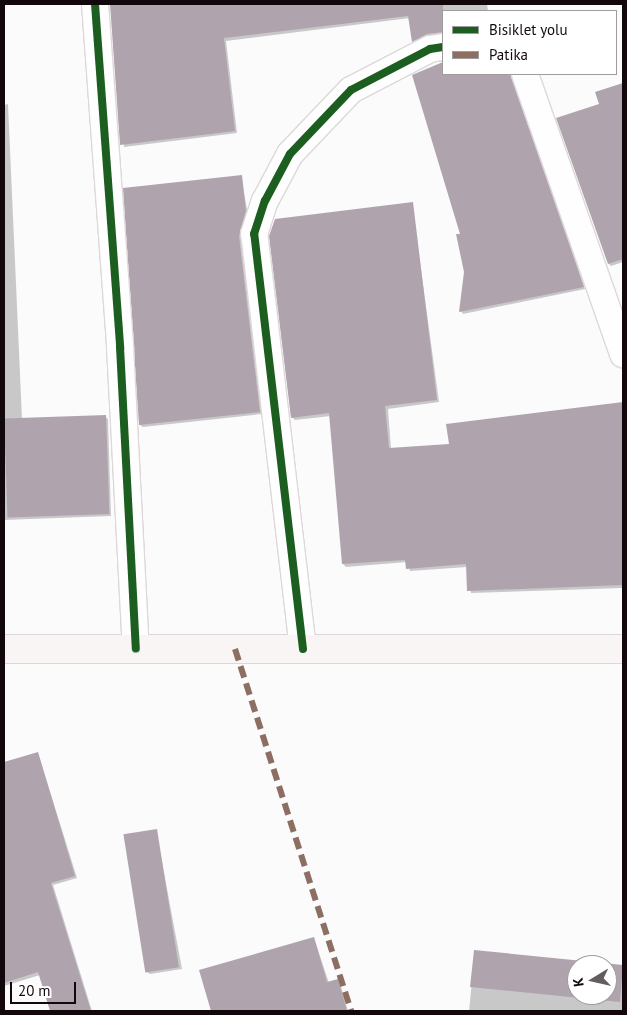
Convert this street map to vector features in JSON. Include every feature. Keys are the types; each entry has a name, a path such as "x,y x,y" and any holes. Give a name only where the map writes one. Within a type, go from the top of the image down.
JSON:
{"street":[{"path":"95,4 120,347 136,649"},
{"path":"303,649 254,234 265,201 290,154 351,90 430,49 442,46"},
{"path":"525,75 623,354"},
{"path":"4,649 623,649"}],"building":[{"path":"110,4 443,4 442,32 427,34 412,42 408,16 224,38 235,131 120,145"},
{"path":"442,62 442,75 510,75 584,287 459,312 464,272 456,234 460,234 412,75"},
{"path":"623,83 623,259 608,264 556,118 599,104 595,92"},
{"path":"242,175 246,211 239,236 260,412 139,425 123,188"},
{"path":"413,202 437,400 385,406 389,448 449,444 446,424 623,402 623,585 467,591 466,564 406,569 405,560 342,564 329,413 291,418 269,236 275,219"},
{"path":"106,415 109,514 8,517 4,419"},
{"path":"38,752 75,876 51,883 91,1011 50,1011 38,972 4,983 4,762"},
{"path":"157,829 179,967 145,973 123,834"},
{"path":"314,937 327,982 338,979 347,1011 211,1011 199,970"},
{"path":"474,950 567,959 567,997 470,987"},
{"path":"617,964 623,965 620,1002 617,1002"}],"marked path":[{"path":"235,649 351,1011"}],"cycle path":[{"path":"95,4 120,347 136,649"},
{"path":"303,649 254,234 265,201 290,154 351,90 430,49 442,47"}]}
